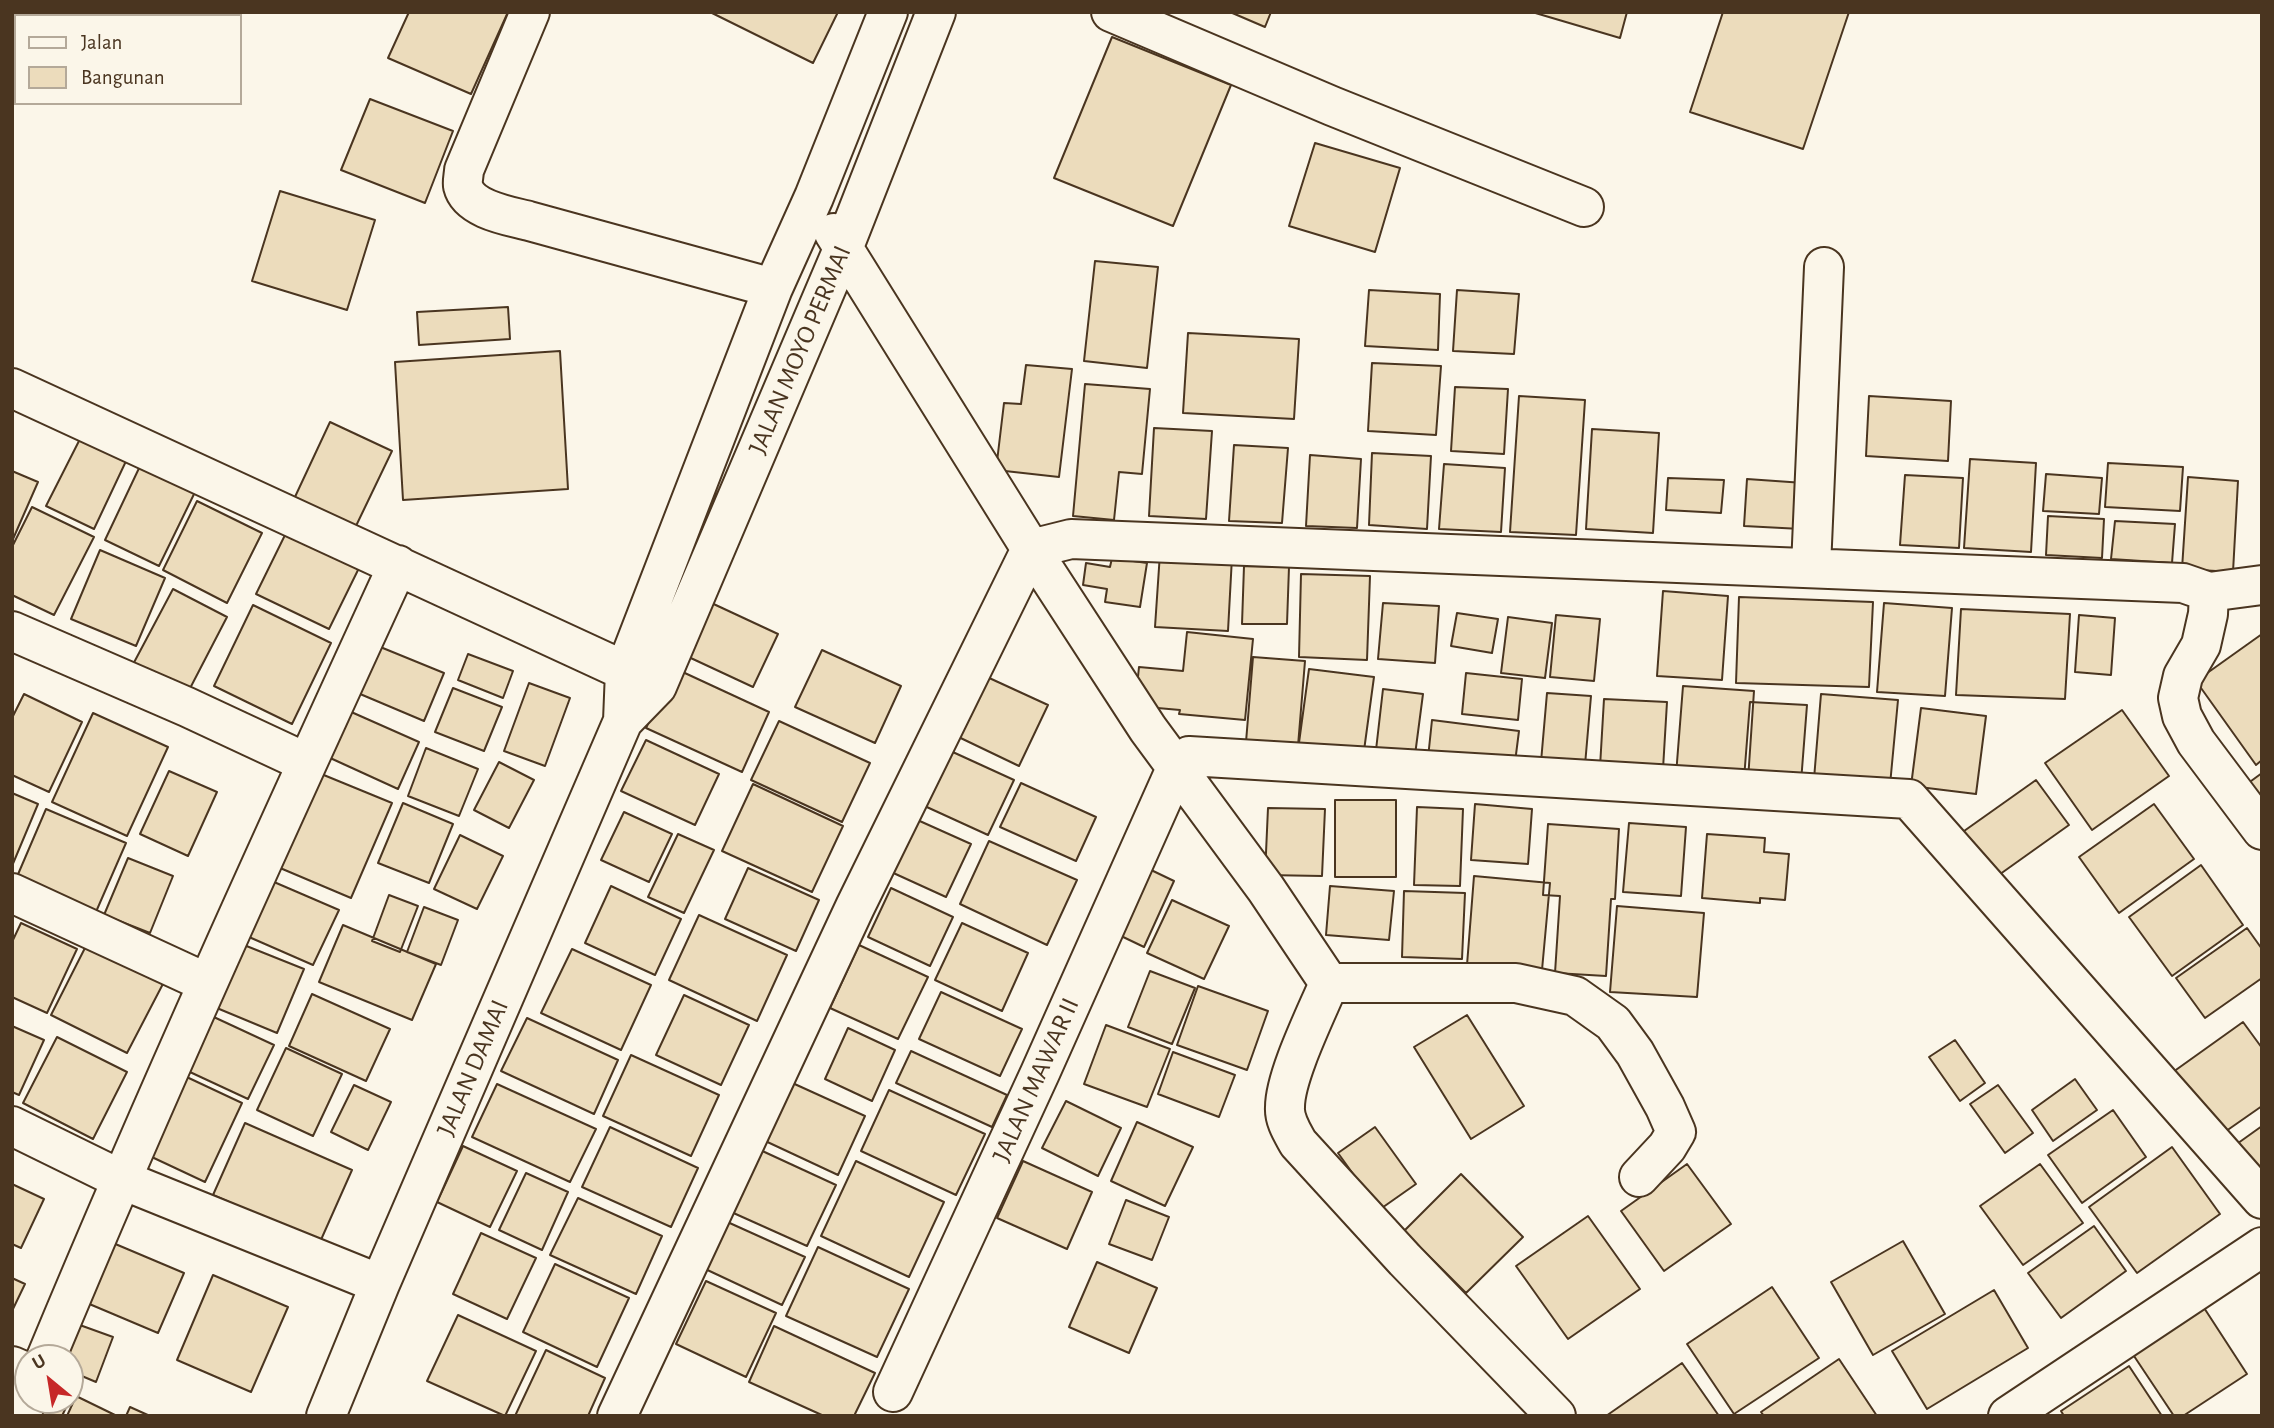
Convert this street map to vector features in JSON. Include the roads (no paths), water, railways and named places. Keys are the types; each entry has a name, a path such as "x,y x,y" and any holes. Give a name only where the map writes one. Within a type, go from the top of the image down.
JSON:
{"street":[{"path":"530,12 464,170 463,187 471,200 498,214 529,220 773,288"},
{"name":"JALAN MOYO PERMAI","path":"641,678 773,288 814,197 888,12"},
{"name":"JALAN MOYO PERMAI","path":"641,678 843,249 936,12"},
{"path":"1111,12 1332,106 1584,207"},
{"path":"814,197 843,249 1031,549 1148,729 1266,889 1329,983"},
{"path":"1811,567 1824,267"},
{"path":"12,388 641,678"},
{"path":"617,1416 855,907 1031,549 1071,539 2149,581 2183,583 2209,592 2262,585"},
{"path":"52,1344 120,1179 207,983 398,565"},
{"path":"2209,592 2208,614 2201,645 2183,676 2178,698 2182,716 2196,742 2262,830"},
{"path":"12,631 187,707 307,763"},
{"name":"JALAN DAMAI","path":"326,1416 380,1284 641,678"},
{"path":"1177,766 1189,756 1909,799 2262,1199"},
{"name":"JALAN MAWAR II","path":"893,1392 1035,1085 1177,766"},
{"path":"12,892 207,983"},
{"path":"1329,983 1516,982 1575,996 1613,1023 1641,1064 1676,1132 1667,1147 1639,1177"},
{"path":"1329,983 1291,1076 1284,1108 1289,1127 1298,1143 1405,1260 1556,1416"},
{"path":"12,1126 120,1179 380,1284"},
{"path":"2008,1416 2262,1247"}]}
